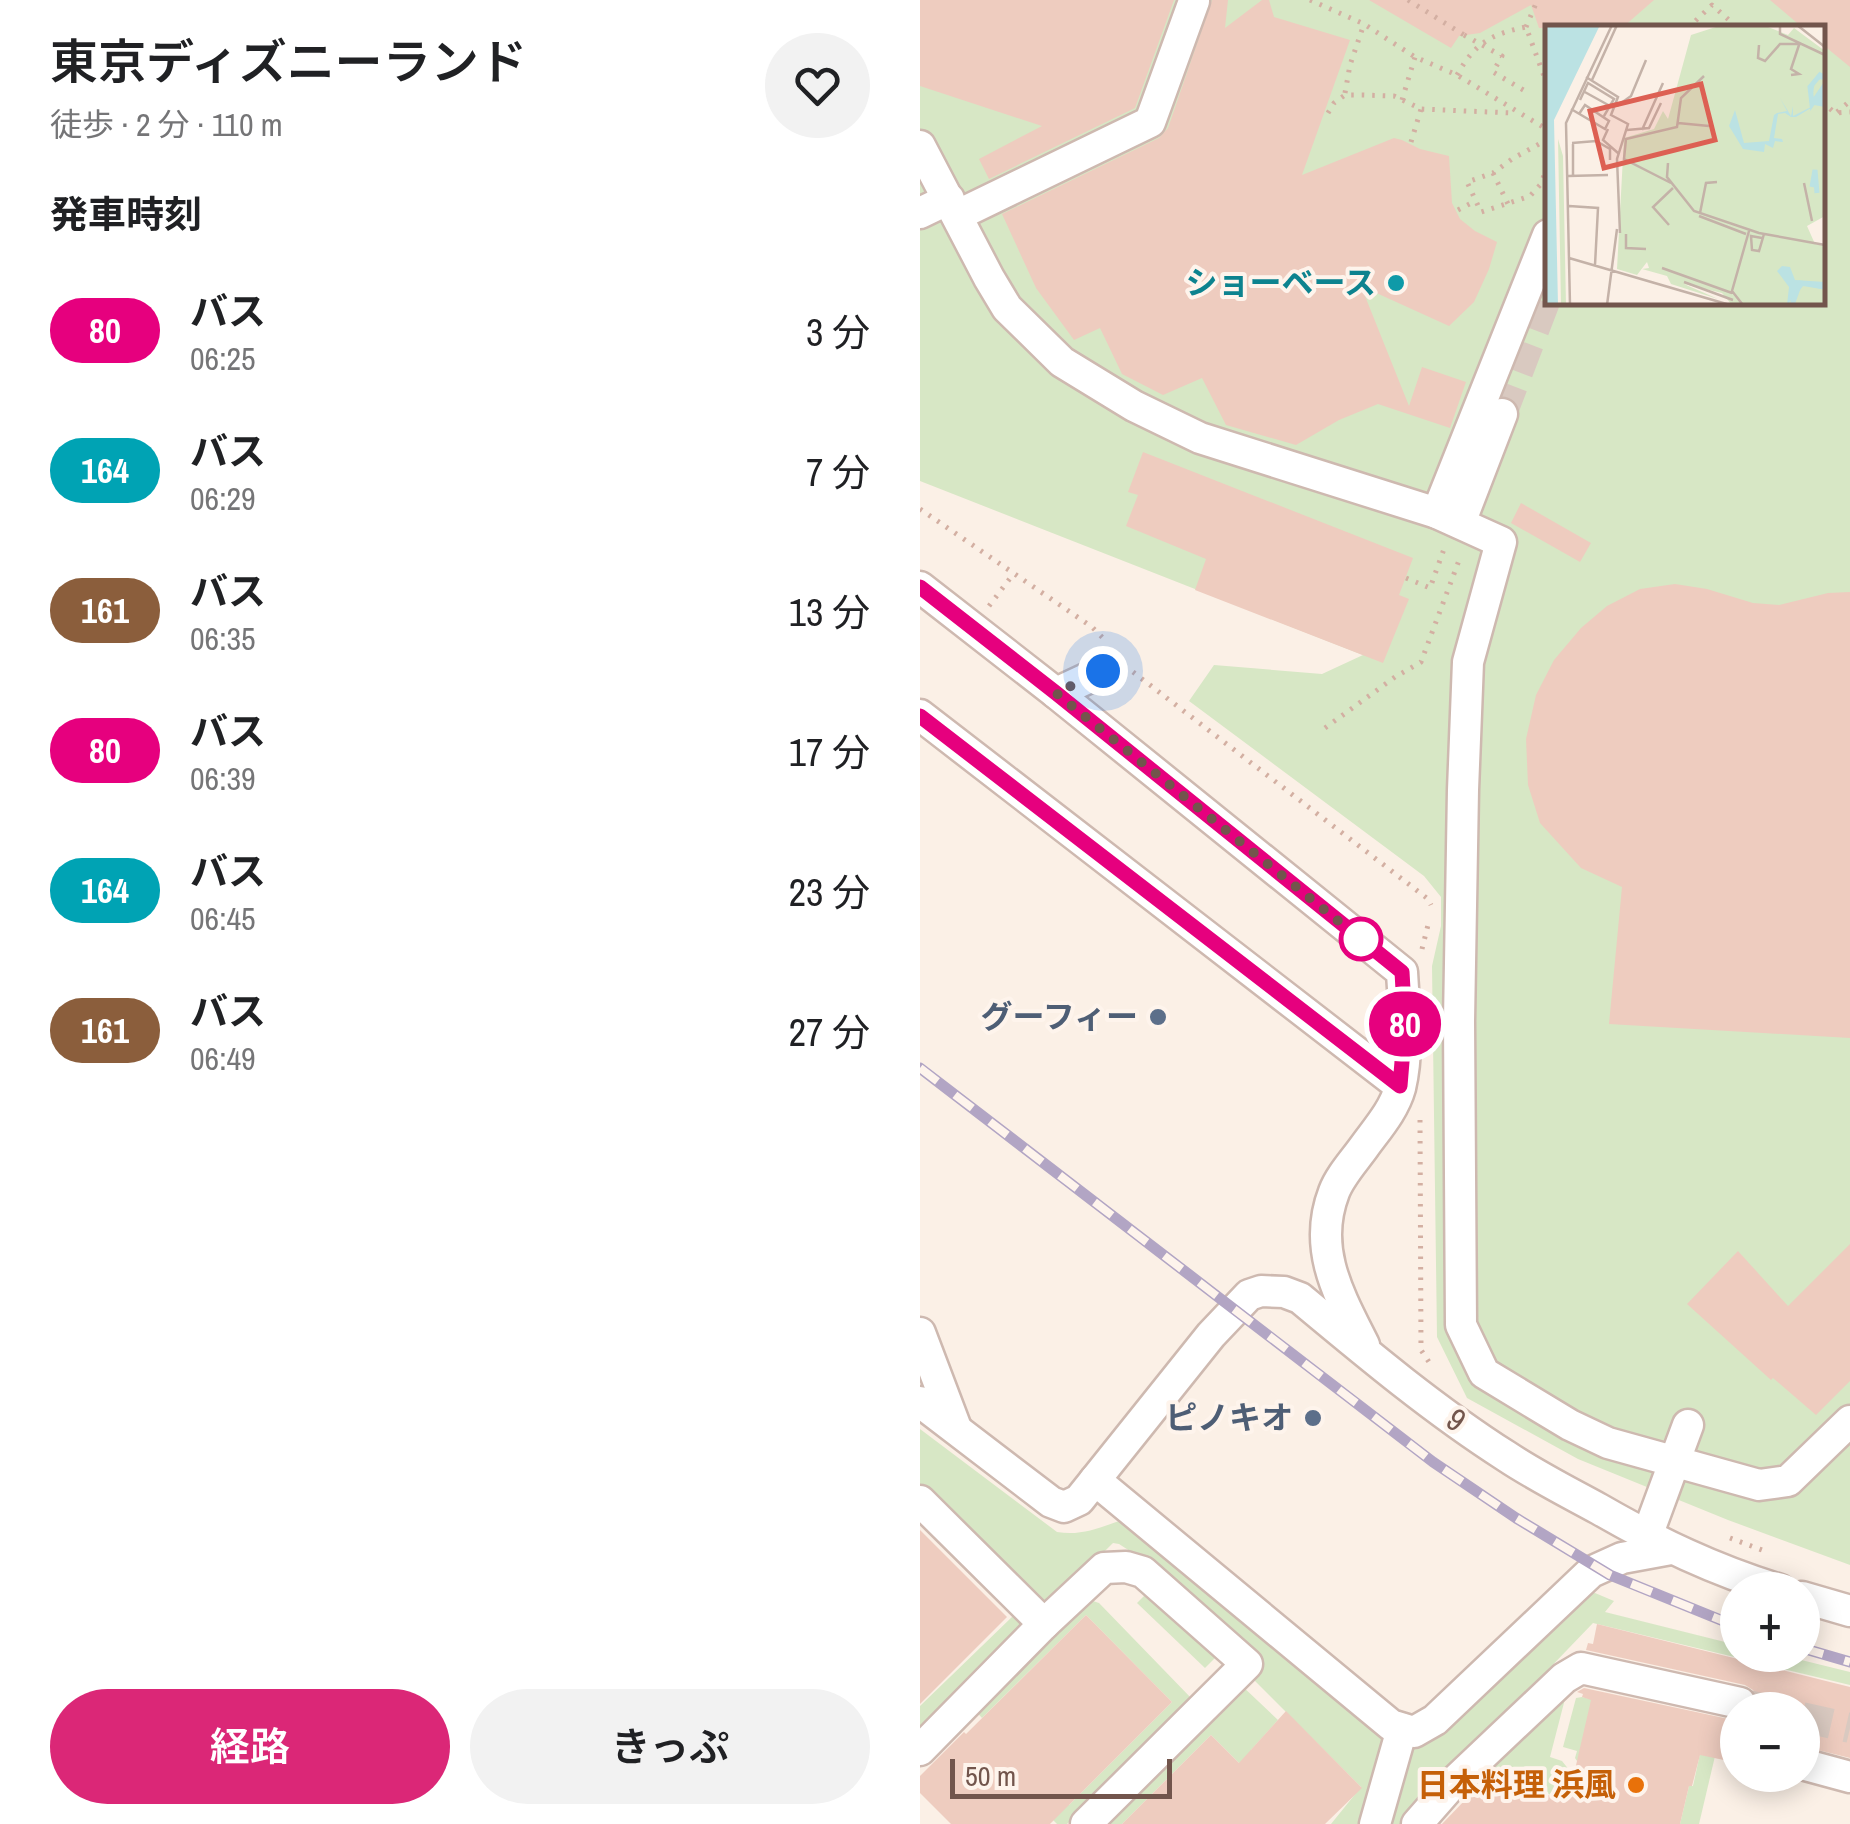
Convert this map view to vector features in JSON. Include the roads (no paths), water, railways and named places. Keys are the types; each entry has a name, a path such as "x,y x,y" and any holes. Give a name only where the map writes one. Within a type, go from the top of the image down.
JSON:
{"lane":[{"path":"920,214 954,207 1150,122 1194,1"},
{"path":"920,146 1008,308 1062,362 1134,406 1200,438 1308,472 1501,542 1468,662 1462,790 1461,1325 1484,1373 1570,1425 1608,1443 1759,1485 1788,1481 1850,1421"},
{"path":"1450,525 1545,244"},
{"path":"1450,525 1502,414"},
{"path":"920,587 1402,972 1405,1025 1400,1086 1388,1114 1335,1188 1327,1216 1326,1240 1334,1285 1369,1354"},
{"path":"1056,693 1103,671"},
{"path":"920,716 1400,1086"},
{"name":"9","path":"1095,1480 1248,1295 1284,1292 1300,1298 1504,1455 1659,1543 1728,1572"},
{"path":"920,1333 957,1429"},
{"path":"920,1402 1052,1502 1064,1507 1079,1500 1095,1480 1391,1725 1414,1732 1435,1720 1591,1572 1659,1543 1675,1462 1688,1424"},
{"path":"920,1500 1044,1624"},
{"path":"920,1750 1104,1568 1126,1567 1144,1572 1247,1664 1086,1824"},
{"path":"1820,1602 1850,1611"},
{"path":"1417,1824 1452,1784 1564,1678 1582,1668 1720,1699"},
{"path":"1375,1824 1402,1729"},
{"path":"1820,1768 1850,1776"}],"tunnel":[{"path":"1502,414 1545,302"},
{"path":"1820,1721 1850,1728"}],"railway":[{"path":"920,1068 1433,1462 1610,1575 1720,1620"},
{"path":"1820,1653 1850,1662"}],"place":[{"name":"ショーベース","path":"1396,283"},
{"name":"グーフィー","path":"1158,1017"},
{"name":"ピノキオ","path":"1313,1418"},
{"name":"日本料理 浜風","path":"1636,1785"}]}
